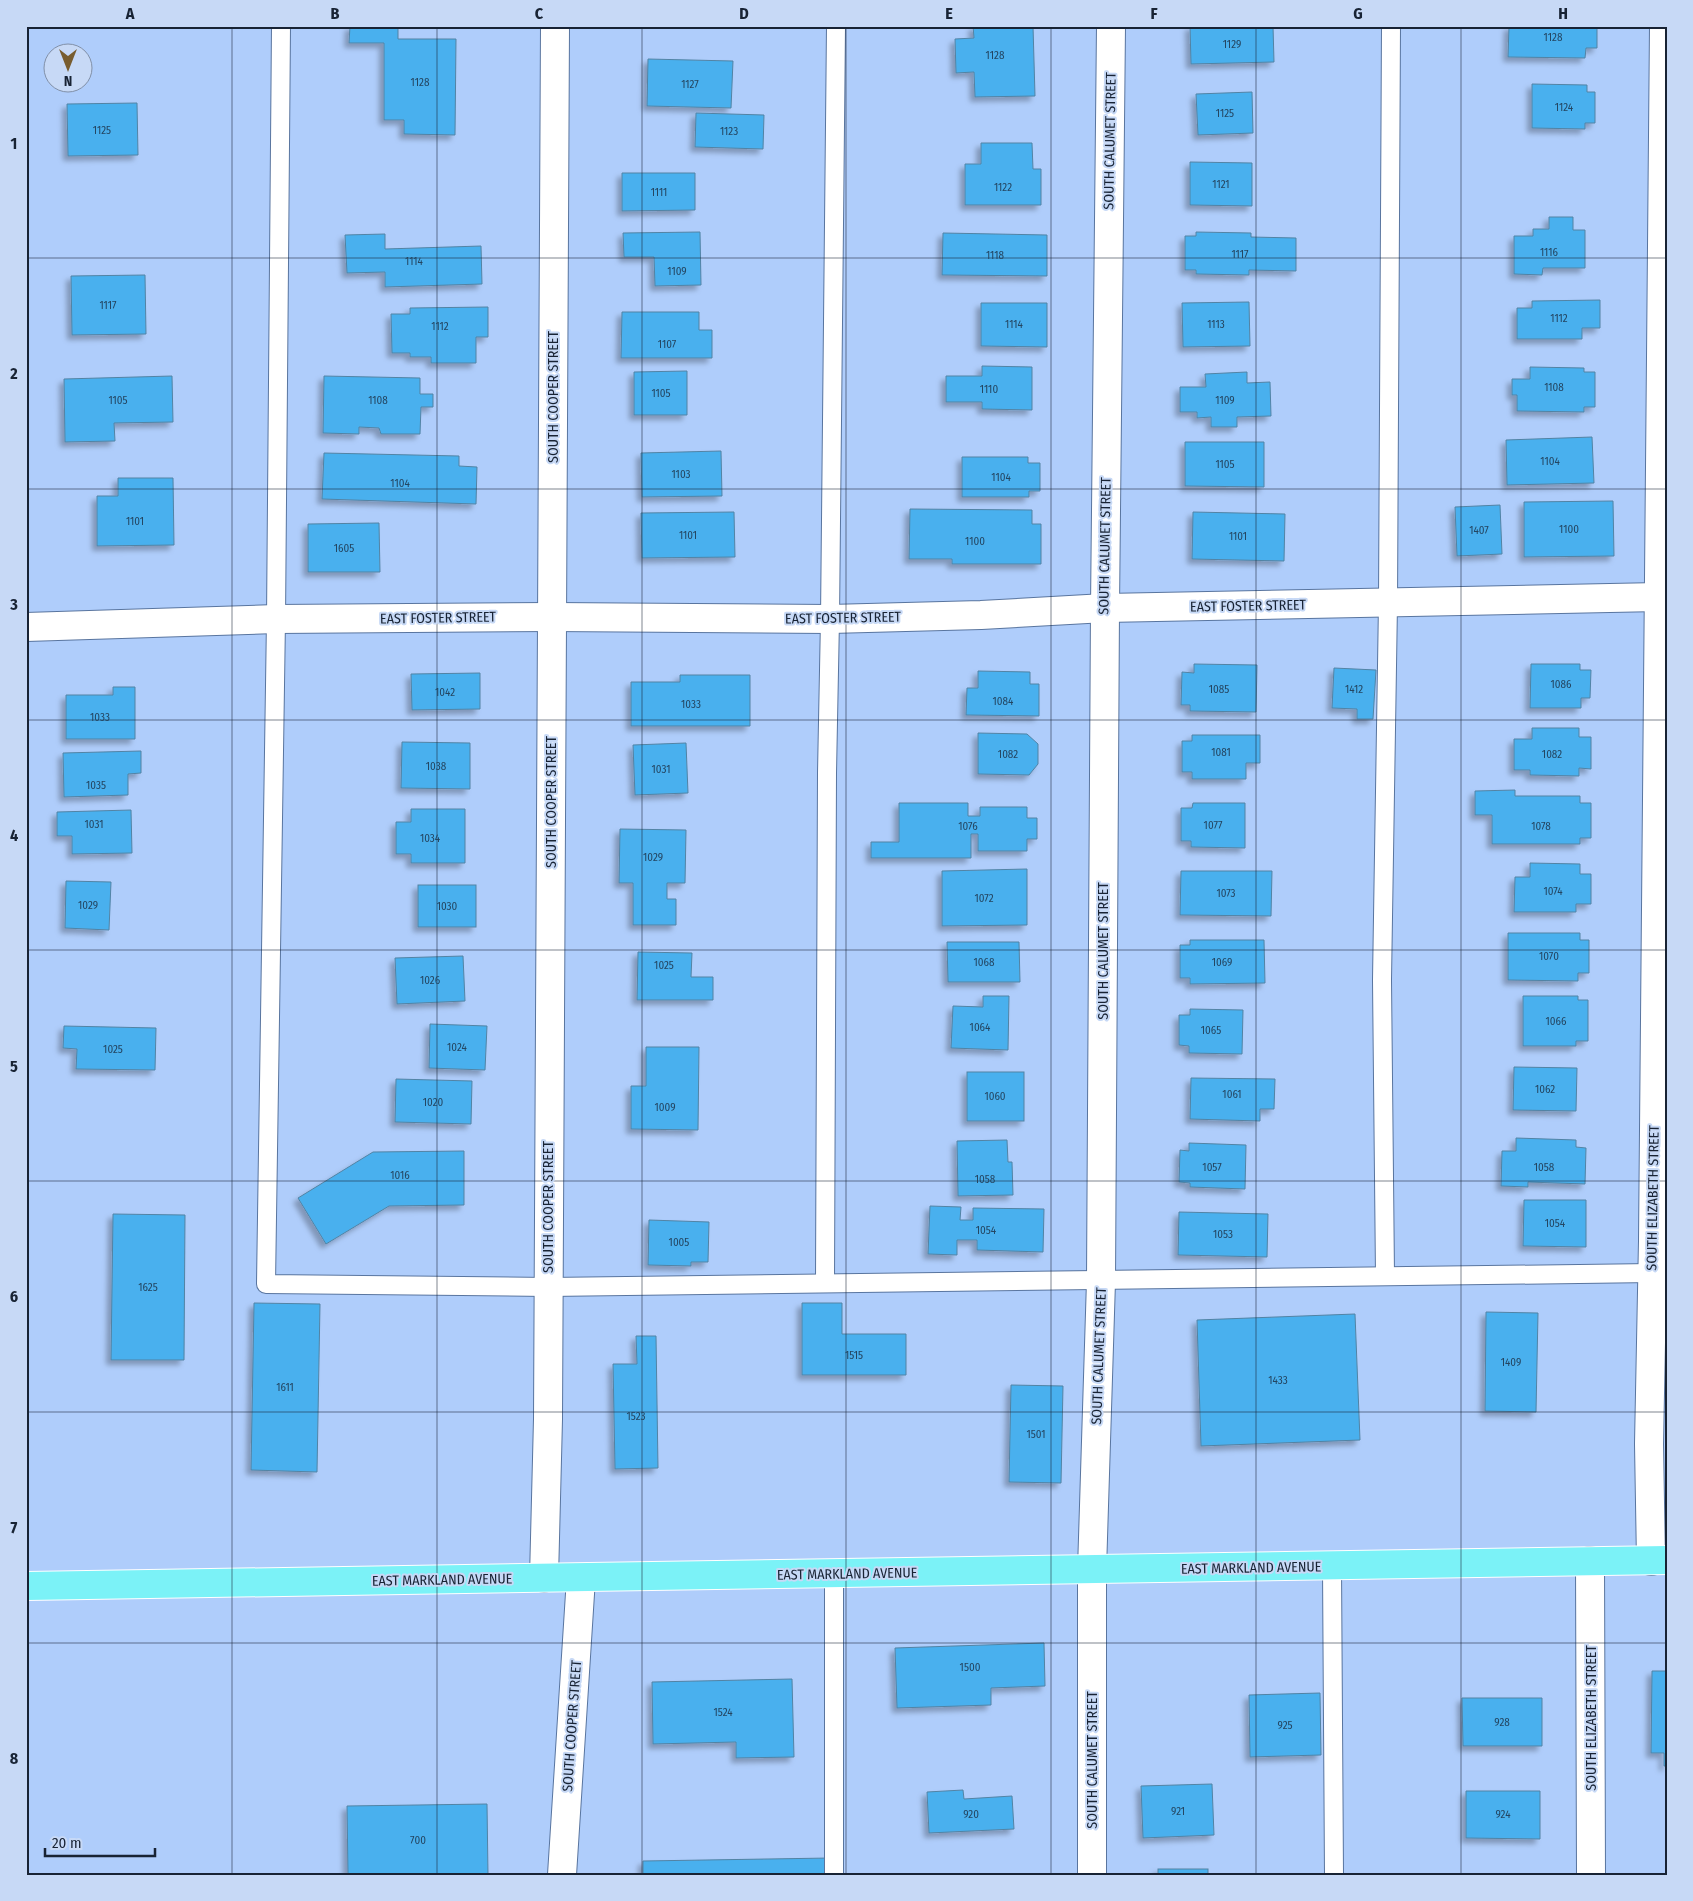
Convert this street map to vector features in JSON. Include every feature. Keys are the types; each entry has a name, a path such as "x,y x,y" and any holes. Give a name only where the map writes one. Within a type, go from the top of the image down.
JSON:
{"main road":[{"name":"EAST MARKLAND AVENUE","path":"26,1586 1332,1567 1659,1560"}],"street":[{"name":"SOUTH COOPER STREET","path":"544,1578 548,1419 555,26"},
{"name":"SOUTH CALUMET STREET","path":"1092,1875 1092,1570 1101,1281 1111,26"},
{"name":"SOUTH ELIZABETH STREET","path":"1659,1560 1649,1444 1653,1273 1660,1241 1664,26"},
{"name":"EAST FOSTER STREET","path":"26,628 276,619 552,617 830,619 981,615 1105,608 1663,597"},
{"name":"SOUTH ELIZABETH STREET","path":"1590,1561 1591,1875"},
{"name":"SOUTH COOPER STREET","path":"562,1875 581,1578"}],"lane":[{"path":"281,26 276,619 266,1284 548,1287 1653,1273"},
{"path":"825,1283 827,782 836,26"},
{"path":"1385,1276 1382,980 1388,603 1391,26"},
{"path":"1332,1567 1334,1875"},
{"path":"834,1574 834,1875"}],"building":[{"path":"350,26 398,26 398,39 456,39 455,135 404,134 404,120 384,120 384,43 349,43"},
{"path":"973,26 1033,26 1035,96 975,97 974,72 956,73 955,39 974,38"},
{"path":"1190,26 1273,26 1274,62 1191,64"},
{"path":"1509,26 1597,26 1597,48 1586,48 1585,58 1508,57"},
{"path":"648,59 733,61 731,108 647,106"},
{"path":"1532,84 1587,85 1587,92 1595,92 1595,123 1585,123 1585,129 1532,128"},
{"path":"1252,92 1253,133 1198,135 1196,94"},
{"path":"137,103 138,155 68,156 67,104"},
{"path":"696,113 764,115 763,149 695,147"},
{"path":"981,143 1032,143 1033,169 1041,169 1041,205 965,205 965,164 981,164"},
{"path":"1190,162 1252,163 1252,206 1190,205"},
{"path":"622,173 695,173 695,210 622,211"},
{"path":"1549,217 1573,217 1573,230 1585,230 1585,268 1543,268 1542,275 1514,274 1514,236 1533,236 1533,229 1549,229"},
{"path":"700,232 701,285 655,286 654,257 624,257 623,233"},
{"path":"1196,232 1251,233 1251,237 1296,238 1296,271 1249,270 1249,275 1196,274 1196,270 1185,270 1185,236 1196,236"},
{"path":"943,233 1047,235 1047,276 942,275"},
{"path":"385,234 385,249 481,246 482,284 385,287 385,272 347,273 345,235"},
{"path":"145,275 146,334 72,335 71,276"},
{"path":"1600,300 1600,328 1582,328 1582,339 1517,339 1517,308 1532,308 1532,301"},
{"path":"1249,302 1250,346 1183,347 1182,303"},
{"path":"981,303 1047,303 1047,347 981,346"},
{"path":"488,307 488,337 476,337 476,363 431,363 431,357 410,357 410,353 392,353 391,314 410,314 410,308"},
{"path":"622,312 699,312 699,330 712,330 712,358 621,358"},
{"path":"982,366 1032,367 1032,410 982,409 982,402 946,402 946,376 982,376"},
{"path":"1530,367 1584,368 1584,372 1595,372 1595,407 1584,407 1584,412 1517,411 1517,395 1512,395 1512,379 1530,379"},
{"path":"687,371 687,415 634,415 634,372"},
{"path":"1247,372 1247,383 1270,382 1271,416 1237,417 1237,427 1211,427 1211,417 1197,418 1197,412 1180,412 1180,387 1206,387 1205,374"},
{"path":"172,376 173,422 114,423 115,441 65,442 64,379"},
{"path":"324,376 420,378 420,394 433,394 433,407 421,407 420,434 381,434 379,428 359,427 359,434 323,433"},
{"path":"1592,437 1594,483 1507,485 1506,440"},
{"path":"1185,442 1264,442 1264,487 1185,486"},
{"path":"721,451 722,496 642,497 641,453"},
{"path":"324,453 459,456 459,466 477,467 476,504 322,499"},
{"path":"962,457 1028,457 1028,463 1040,463 1040,491 1029,491 1029,497 962,497"},
{"path":"118,478 173,478 174,545 97,546 97,496 118,496"},
{"path":"1613,501 1614,556 1524,557 1524,502"},
{"path":"1500,505 1502,554 1457,556 1455,507"},
{"path":"910,509 1032,510 1032,524 1041,524 1041,564 952,564 952,559 909,559"},
{"path":"734,512 735,557 642,558 641,513"},
{"path":"1193,512 1285,514 1284,561 1192,559"},
{"path":"379,523 380,572 308,572 308,524"},
{"path":"1194,664 1257,665 1256,712 1190,711 1190,705 1181,705 1182,672 1194,673"},
{"path":"1531,664 1580,664 1580,670 1591,670 1590,698 1581,698 1581,708 1530,708"},
{"path":"1334,668 1376,670 1373,719 1357,719 1357,709 1332,708"},
{"path":"978,671 1030,672 1030,684 1039,684 1039,716 966,715 967,688 978,688"},
{"path":"480,673 480,709 412,710 411,674"},
{"path":"680,675 750,675 750,726 631,726 631,682 680,682"},
{"path":"113,687 135,687 135,739 66,739 66,695 113,695"},
{"path":"1532,728 1579,728 1579,737 1591,737 1591,769 1579,768 1579,776 1530,775 1530,770 1514,770 1514,739 1532,739"},
{"path":"978,733 1027,734 1038,744 1038,764 1029,775 978,774"},
{"path":"1192,735 1260,735 1260,763 1246,763 1246,779 1192,779 1192,772 1182,772 1182,741 1192,741"},
{"path":"402,742 470,743 470,789 401,788"},
{"path":"686,743 688,793 635,795 633,745"},
{"path":"141,751 141,773 128,774 128,795 64,797 63,753"},
{"path":"1515,790 1515,796 1580,796 1580,803 1591,803 1591,838 1580,838 1580,844 1492,844 1492,815 1475,815 1475,791"},
{"path":"899,803 968,803 968,816 980,816 980,807 1027,807 1027,818 1037,818 1037,839 1027,839 1027,851 978,851 978,834 971,834 971,858 871,858 871,842 899,842"},
{"path":"1193,803 1245,803 1245,848 1191,847 1191,841 1181,841 1181,808 1192,808"},
{"path":"411,809 465,809 465,863 411,863 411,854 396,854 396,822 411,822"},
{"path":"131,810 132,853 72,854 72,836 57,836 57,812"},
{"path":"620,829 686,830 685,883 667,883 667,899 676,899 676,925 633,925 633,883 619,883"},
{"path":"1530,863 1580,864 1580,874 1591,874 1591,904 1576,904 1576,912 1514,912 1515,877 1530,877"},
{"path":"1027,869 1027,925 942,926 942,871"},
{"path":"1181,871 1272,871 1271,916 1180,915"},
{"path":"66,881 111,882 109,930 65,928"},
{"path":"418,885 476,885 476,927 418,927"},
{"path":"1508,933 1580,933 1580,940 1589,940 1589,973 1578,973 1578,981 1508,980"},
{"path":"1190,940 1264,940 1265,983 1190,984 1190,978 1180,978 1180,945 1190,945"},
{"path":"947,942 1019,942 1020,982 948,982"},
{"path":"638,952 692,953 691,977 713,977 713,1000 637,1000"},
{"path":"463,956 465,1001 397,1004 395,958"},
{"path":"983,996 1009,996 1008,1050 951,1048 953,1006 983,1007"},
{"path":"1523,996 1578,996 1578,1000 1588,1000 1588,1041 1576,1041 1576,1046 1523,1046"},
{"path":"1190,1009 1243,1010 1242,1054 1189,1053 1189,1046 1179,1045 1179,1015 1190,1015"},
{"path":"430,1024 487,1026 485,1070 429,1068"},
{"path":"64,1026 156,1028 155,1070 76,1069 77,1049 63,1048"},
{"path":"646,1047 699,1047 698,1130 631,1129 631,1086 646,1086"},
{"path":"1514,1067 1577,1068 1576,1111 1513,1110"},
{"path":"967,1072 1024,1072 1024,1121 967,1121"},
{"path":"1191,1078 1275,1079 1274,1109 1260,1109 1260,1121 1190,1119"},
{"path":"396,1079 472,1081 471,1124 395,1122"},
{"path":"1516,1138 1576,1140 1576,1147 1586,1148 1585,1184 1528,1182 1528,1187 1501,1186 1502,1151 1516,1151"},
{"path":"1007,1140 1008,1162 1012,1162 1013,1195 958,1196 957,1141"},
{"path":"1189,1143 1246,1145 1245,1189 1190,1187 1190,1183 1179,1182 1180,1150 1189,1151"},
{"path":"464,1151 464,1205 389,1206 326,1244 298,1198 373,1152"},
{"path":"1524,1200 1586,1200 1586,1247 1523,1246"},
{"path":"930,1206 961,1207 960,1220 973,1220 973,1208 1044,1209 1043,1252 977,1250 977,1240 957,1240 957,1255 928,1254"},
{"path":"1179,1212 1268,1214 1267,1257 1178,1255"},
{"path":"113,1214 185,1215 184,1360 111,1360"},
{"path":"649,1220 709,1222 708,1262 691,1262 691,1266 648,1265"},
{"path":"254,1303 320,1304 317,1472 251,1470"},
{"path":"802,1303 842,1303 842,1334 906,1334 906,1375 802,1375"},
{"path":"1486,1312 1538,1313 1536,1412 1485,1411"},
{"path":"1355,1314 1360,1440 1201,1446 1197,1320"},
{"path":"636,1336 656,1336 658,1468 615,1469 613,1364 637,1364"},
{"path":"1011,1385 1063,1386 1061,1483 1009,1482"},
{"path":"1044,1643 1045,1686 991,1688 991,1705 897,1708 895,1648"},
{"path":"1652,1671 1667,1671 1667,1766 1664,1766 1664,1753 1651,1753"},
{"path":"792,1679 794,1757 736,1758 736,1742 653,1744 652,1682"},
{"path":"1320,1693 1321,1755 1250,1757 1249,1695"},
{"path":"1462,1698 1542,1698 1542,1746 1463,1746"},
{"path":"1212,1784 1214,1835 1143,1838 1141,1786"},
{"path":"963,1790 964,1799 1012,1796 1014,1829 929,1833 927,1792"},
{"path":"1466,1791 1540,1791 1540,1839 1466,1838"},
{"path":"487,1804 488,1875 348,1875 347,1806"},
{"path":"830,1858 830,1875 643,1875 643,1861"},
{"path":"1158,1869 1208,1869 1208,1875 1158,1875"}]}
